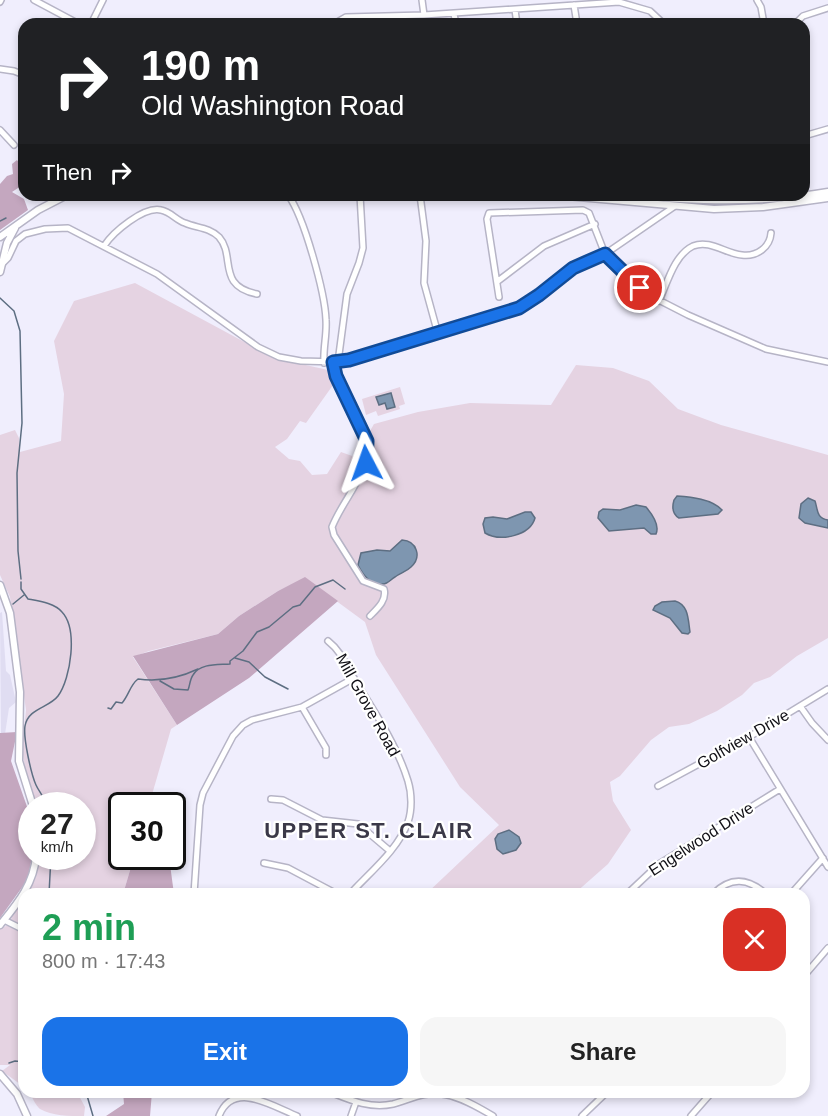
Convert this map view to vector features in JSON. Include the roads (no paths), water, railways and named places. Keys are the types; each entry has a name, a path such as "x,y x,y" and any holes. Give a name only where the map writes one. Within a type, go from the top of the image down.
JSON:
{"main road":[{"path":"810,194 828,192"},
{"path":"810,200 828,198"},
{"path":"0,237 57,201"},
{"path":"620,201 674,206 749,208 804,201"},
{"path":"0,272 8,240 17,225"},
{"path":"0,252 2,264"},
{"path":"0,585 9,609 21,699 19,761 29,792"},
{"path":"26,888 32,870"},
{"path":"2,923 18,900"},
{"path":"0,1074 18,1096"},
{"path":"20,1098 27,1116"}],"street":[{"path":"34,0 68,18"},
{"path":"94,18 103,0"},
{"path":"422,0 424,15"},
{"path":"757,0 763,18"},
{"path":"344,18 515,10 556,3 574,5 627,3 650,11 658,18"},
{"path":"574,5 576,18"},
{"path":"801,18 828,8"},
{"path":"515,10 516,18"},
{"path":"454,14 455,18"},
{"path":"0,69 18,73"},
{"path":"810,134 828,129"},
{"path":"0,130 14,145"},
{"path":"292,201 302,222 323,297 327,325 324,363"},
{"path":"360,201 363,248 346,294 335,362 336,376 367,441 368,450 366,463 358,482 332,527 334,535 363,581 384,589 386,592 384,599 370,616"},
{"path":"421,201 426,241 424,283 438,333"},
{"path":"2,264 8,258 12,246 28,233 45,229 68,228 169,282 258,347 279,357 301,361 335,362 519,308 567,272 605,254 682,201"},
{"path":"104,246 111,237 144,212 155,209 165,211 183,223 204,228 217,236 224,246 229,273 233,280 245,291 257,294"},
{"path":"500,297 489,213 583,210 589,213 595,224 605,254 640,288 659,301 766,349 828,362"},
{"path":"498,281 544,246 595,224"},
{"path":"659,301 675,264 693,246 709,245 740,255 749,255 766,247 771,233"},
{"path":"0,611 9,609"},
{"name":"Mill Grove Road","path":"328,641 339,651 380,721 408,781 411,798 410,814 402,835 356,888"},
{"path":"194,888 200,805 203,793 237,729 252,720 303,707 354,678"},
{"name":"Golfview Drive","path":"658,786 749,737 828,689"},
{"path":"800,706 828,740"},
{"path":"303,707 326,748 326,755"},
{"path":"749,737 828,867"},
{"name":"Engelwood Drive","path":"633,888 659,864 780,789"},
{"path":"272,799 283,800 322,820 358,824 390,851"},
{"path":"796,888 823,858"},
{"path":"264,863 288,867 326,888"},
{"path":"721,888 735,881 751,883 758,888"},
{"path":"2,923 18,928"},
{"path":"810,969 828,948"},
{"path":"219,1116 229,1098"},
{"path":"249,1098 297,1116"},
{"path":"346,1098 381,1106 412,1098"},
{"path":"458,1098 493,1116"},
{"path":"582,1116 601,1098"},
{"path":"691,1116 707,1098"},
{"path":"351,1116 356,1102"}],"water":[{"path":"391,393 395,407 387,409 385,403 379,405 376,397"},
{"path":"677,496 707,501 722,510 718,514 679,518 673,508"},
{"path":"808,498 815,501 819,515 828,520 828,528 805,523 799,518 801,504"},
{"path":"636,505 646,507 651,513 656,523 656,534 651,534 644,528 609,531 598,518 599,512 603,509 620,510"},
{"path":"531,512 535,518 532,524 521,533 498,537 485,533 483,524 485,518 507,519"},
{"path":"402,540 411,543 416,550 416,559 411,567 385,584 375,583 368,579 358,565 361,553 377,550 390,551"},
{"path":"675,601 683,606 687,614 690,632 688,634 682,633 670,618 653,610 662,602"},
{"path":"509,830 519,837 521,843 516,850 503,854 497,849 495,839 498,834"}],"waterway":[{"path":"0,221 6,218"},
{"path":"0,298 14,311 20,331 22,423 17,473 18,551 21,579"},
{"path":"160,681 174,689 188,690 191,678 196,671 210,665 230,664 230,661 243,651 257,632 269,627 293,607 300,605 315,587 333,580 345,589"},
{"path":"21,582 21,589 28,599 55,606 62,612 67,620 71,641 69,666 63,688 54,700 30,715 25,726 26,747 32,773 40,792"},
{"path":"13,604 24,595"},
{"path":"235,658 249,662 265,677 288,689"},
{"path":"108,708 111,709 116,702 122,703 138,679 169,678 198,669"},
{"path":"49,888 50,870"},
{"path":"9,1063 18,1061"},
{"path":"88,1098 93,1116"}],"district":[{"name":"UPPER ST. CLAIR","path":"369,830"}]}
